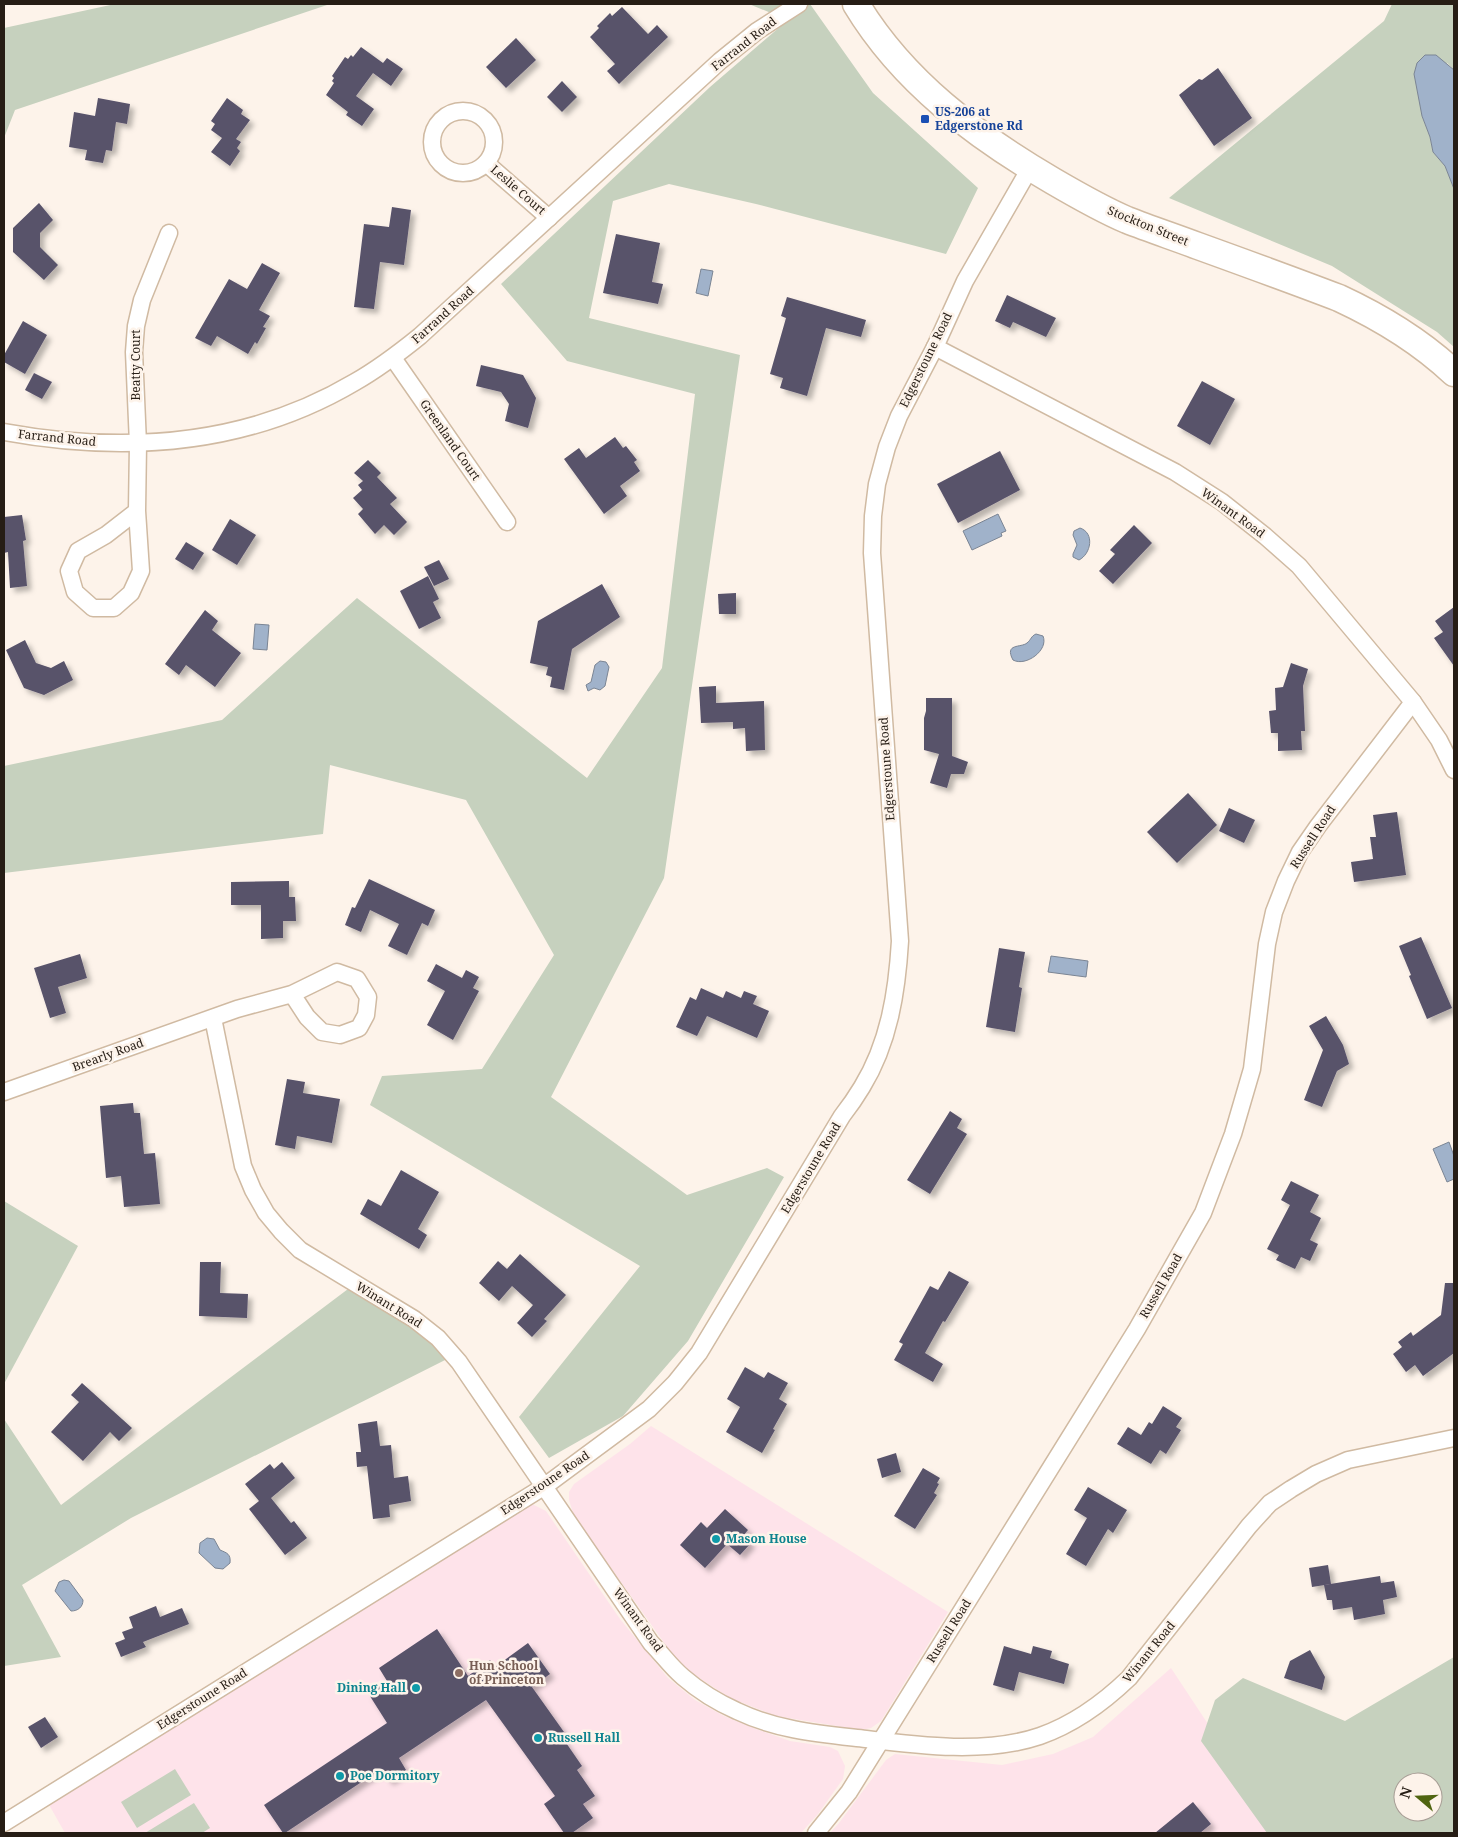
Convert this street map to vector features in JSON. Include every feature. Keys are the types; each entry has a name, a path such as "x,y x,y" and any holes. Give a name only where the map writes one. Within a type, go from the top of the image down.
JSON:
{"highway":[{"name":"Stockton Street","path":"856,4 893,56 919,84 950,112 1030,168 1126,219 1339,298 1370,312 1405,333 1438,357 1454,373"}],"street":[{"name":"Farrand Road","path":"4,432 85,443 138,444 199,438 238,430 284,416 355,382 393,358 420,336 720,61 758,31 799,4"},
{"name":"Leslie Court","path":"486,163 549,218"},
{"name":"Edgerstoune Road","path":"4,1824 545,1486 649,1409 676,1383 699,1353 842,1116 863,1086 878,1053 891,1014 898,978 900,941 872,553 873,516 877,484 887,447 899,416 965,280 1030,168"},
{"name":"Beatty Court","path":"136,511 106,535 78,551 69,571 75,592 93,608 114,608 131,593 141,571 136,511 138,444 134,352 136,326 142,300 169,233"},
{"name":"Winant Road","path":"934,347 1175,472 1222,502 1266,536 1298,566 1413,702 1439,740 1454,770"},
{"name":"Greenland Court","path":"393,358 507,522"},
{"name":"Russell Road","path":"816,1833 849,1792 881,1741 1137,1329 1203,1213 1233,1134 1252,1069 1267,944 1274,912 1286,881 1300,852 1318,826 1413,702"},
{"path":"337,972 357,978 368,997 366,1015 359,1028 340,1035 322,1032 307,1017 292,994 337,972"},
{"name":"Brearly Road","path":"4,1092 213,1018 292,994"},
{"name":"Winant Road","path":"213,1018 243,1166 253,1190 266,1213 281,1232 300,1250 414,1318 438,1338 459,1362 652,1643 683,1677 736,1711 768,1724 801,1732 881,1741 976,1747 1006,1744 1039,1736 1067,1724 1089,1711 1129,1678 1249,1526 1270,1503 1316,1474 1348,1460 1454,1438"}],"shaded area":[{"path":"651,1426 948,1612 881,1721 871,1728 861,1730 776,1716 730,1698 684,1668 675,1658 574,1516 569,1500 569,1492 574,1484 630,1444"},
{"name":"Hun School of Princeton","path":"532,1504 546,1511 620,1619 668,1678 695,1700 724,1716 756,1729 790,1741 830,1747 838,1751 845,1766 843,1779 818,1814 801,1833 65,1833 48,1803 524,1505"},
{"path":"1171,1668 1280,1833 830,1833 886,1760 895,1754 1002,1765 1053,1754 1093,1737"}],"green space":[{"path":"115,4 330,4 15,110 4,138 4,28"},
{"path":"749,4 810,4 873,93 978,188 946,254 756,204 669,184 613,201 589,318 740,355 664,878 551,1097 687,1195 767,1168 784,1177 688,1341 623,1416 549,1458 519,1417 640,1266 370,1105 382,1076 482,1069 554,955 466,800 330,765 323,834 4,873 4,766 222,720 357,598 587,778 662,668 695,394 567,361 501,284 710,87 788,20"},
{"path":"1392,4 1454,4 1454,70 1447,63 1422,116 1430,137 1433,152 1445,166 1454,189 1454,347 1437,332 1332,266 1169,198 1384,21"},
{"path":"4,1201 78,1246 4,1384"},
{"path":"360,1280 459,1353 131,1518 22,1585 61,1657 4,1666 4,1419 61,1505"},
{"path":"1454,1657 1454,1833 1267,1833 1201,1741 1215,1700 1243,1678 1345,1721"},
{"path":"175,1769 191,1795 137,1828 121,1802"},
{"path":"194,1803 210,1828 202,1833 145,1833"}],"water":[{"path":"1425,55 1436,55 1454,70 1454,189 1445,166 1433,152 1430,137 1422,116 1414,74 1417,63"},
{"path":"701,269 713,271 708,296 696,293"},
{"path":"998,514 1006,531 1001,533 1002,536 972,550 963,531"},
{"path":"1080,528 1088,534 1090,544 1089,549 1079,560 1073,557 1077,545 1073,535 1074,531"},
{"path":"255,624 269,625 267,650 253,649"},
{"path":"1036,634 1043,636 1043,647 1040,652 1024,661 1018,662 1013,660 1011,655 1012,648 1027,643"},
{"path":"600,661 606,662 609,667 605,686 600,690 594,688 588,691 586,685 591,682 595,665"},
{"path":"1051,956 1088,961 1086,977 1048,972"},
{"path":"1449,1142 1454,1156 1454,1179 1447,1182 1433,1149"},
{"path":"207,1538 214,1539 220,1550 229,1556 230,1563 223,1569 215,1568 199,1553 200,1543"},
{"path":"69,1581 83,1600 81,1607 76,1610 71,1611 55,1591 59,1582"}],"building":[{"path":"622,7 648,34 657,25 668,37 619,84 607,71 615,64 590,37 599,28 597,26 610,13 612,16"},
{"path":"516,38 536,60 506,88 486,67"},
{"path":"361,47 383,63 387,58 403,69 391,86 373,73 356,96 374,109 362,126 346,115 348,112 326,95 334,83 332,76 345,57 348,59 351,55 353,57"},
{"path":"1218,68 1252,118 1214,146 1179,95 1199,79 1202,80"},
{"path":"562,81 577,97 562,112 547,97"},
{"path":"98,98 130,104 127,124 116,122 112,151 106,150 103,163 85,160 87,150 69,147 74,112 95,116"},
{"path":"227,98 243,110 241,114 250,120 236,139 241,142 237,148 240,151 230,166 211,152 222,138 211,130 215,124 211,121"},
{"path":"39,203 53,220 40,233 40,247 58,265 44,280 13,252 13,228"},
{"path":"392,207 411,210 404,265 380,262 374,309 354,307 364,224 389,227"},
{"path":"616,234 660,243 652,282 663,284 658,304 603,293"},
{"path":"262,263 280,273 259,310 270,316 263,327 266,328 257,344 255,342 248,354 217,336 211,346 195,338 229,279 247,289"},
{"path":"1007,295 1056,318 1046,337 1013,322 1010,328 995,321"},
{"path":"787,297 866,320 861,337 826,328 807,396 780,388 783,378 770,374 786,318 781,316"},
{"path":"23,321 47,335 25,374 4,362 4,355"},
{"path":"481,365 523,375 536,398 528,428 505,421 509,404 501,392 476,386"},
{"path":"34,373 52,382 42,399 25,390"},
{"path":"1202,381 1235,399 1210,445 1177,426"},
{"path":"615,437 623,448 626,446 637,460 634,462 640,471 620,486 627,496 604,514 564,459 579,448 586,458"},
{"path":"1000,451 1020,490 958,523 937,484"},
{"path":"368,460 381,473 377,477 397,498 390,504 407,522 394,535 384,525 375,534 358,514 363,509 353,498 362,490 358,485 363,481 354,473"},
{"path":"22,515 26,540 23,541 27,586 10,588 8,552 4,553 4,517"},
{"path":"230,519 256,535 237,565 212,550"},
{"path":"1134,525 1152,543 1113,584 1099,571 1115,554 1110,550"},
{"path":"186,542 204,553 193,570 175,559"},
{"path":"439,560 449,579 434,586 424,567"},
{"path":"428,576 439,599 433,602 441,618 419,629 400,591"},
{"path":"602,584 620,617 572,649 564,690 550,687 552,677 546,675 548,667 530,663 538,621"},
{"path":"736,593 736,614 719,614 718,594"},
{"path":"1454,607 1454,666 1434,638 1443,632 1435,621"},
{"path":"205,610 218,621 212,630 241,653 215,687 186,665 179,675 165,664"},
{"path":"25,640 36,663 51,668 64,661 73,680 44,695 24,688 6,650"},
{"path":"1291,663 1308,669 1303,686 1305,731 1301,731 1302,750 1278,751 1278,733 1271,733 1269,711 1276,710 1275,688 1283,687"},
{"path":"716,686 716,703 764,701 765,750 746,751 745,728 733,729 733,722 701,723 699,687"},
{"path":"926,698 952,698 952,756 968,762 964,774 951,774 947,788 930,783 939,754 924,750"},
{"path":"1188,793 1217,825 1177,863 1147,832"},
{"path":"1229,808 1255,820 1244,843 1219,831"},
{"path":"1397,812 1406,875 1354,882 1351,862 1373,859 1370,837 1376,837 1373,815"},
{"path":"369,879 435,910 428,926 422,923 407,955 388,946 399,924 370,910 361,932 345,925 352,907 355,908"},
{"path":"289,881 289,897 295,897 296,921 283,921 283,938 261,939 261,905 231,905 231,882"},
{"path":"1421,937 1452,1008 1427,1019 1399,946"},
{"path":"999,948 1025,952 1019,987 1022,988 1015,1032 986,1027"},
{"path":"80,954 87,978 58,987 66,1013 50,1018 34,968"},
{"path":"436,964 462,978 466,970 479,977 473,988 479,991 453,1040 427,1025 445,991 427,981"},
{"path":"701,988 723,998 726,991 741,998 744,991 757,996 753,1004 769,1011 757,1038 707,1016 697,1036 676,1027 690,997 696,1000"},
{"path":"1326,1016 1343,1045 1349,1064 1337,1071 1322,1107 1304,1100 1323,1050 1309,1026"},
{"path":"287,1079 305,1082 303,1093 340,1099 332,1143 297,1136 295,1149 275,1145"},
{"path":"133,1103 134,1113 140,1113 144,1154 155,1153 160,1204 124,1207 121,1176 106,1178 100,1106"},
{"path":"950,1111 962,1119 957,1128 967,1134 930,1194 907,1180"},
{"path":"401,1170 439,1192 418,1229 427,1235 419,1249 360,1214 368,1199 381,1206"},
{"path":"1291,1181 1319,1195 1310,1212 1321,1218 1310,1240 1318,1244 1310,1261 1301,1257 1295,1269 1276,1260 1279,1255 1267,1249 1290,1205 1281,1200"},
{"path":"520,1254 566,1295 544,1319 547,1321 532,1337 517,1323 533,1305 512,1286 499,1301 479,1283 498,1261 507,1269"},
{"path":"200,1262 221,1262 220,1293 248,1294 247,1318 199,1316"},
{"path":"949,1271 969,1282 945,1322 943,1321 925,1353 943,1364 933,1382 894,1360 903,1344 899,1342 930,1286 938,1290"},
{"path":"1445,1283 1454,1283 1454,1353 1423,1376 1415,1365 1406,1372 1393,1354 1402,1347 1398,1342 1411,1332 1413,1336 1441,1315"},
{"path":"745,1367 764,1378 768,1372 788,1383 779,1399 787,1404 762,1453 726,1432 740,1407 727,1399"},
{"path":"82,1383 132,1428 119,1441 110,1432 83,1461 51,1432 79,1402 71,1395"},
{"path":"1163,1406 1182,1418 1176,1427 1181,1430 1166,1454 1160,1450 1151,1464 1117,1444 1128,1427 1141,1435 1149,1422 1152,1424"},
{"path":"377,1421 380,1446 391,1445 394,1478 408,1476 411,1501 389,1505 390,1517 373,1519 367,1466 357,1467 356,1452 361,1452 358,1424"},
{"path":"896,1453 901,1472 882,1478 877,1459"},
{"path":"282,1462 295,1478 271,1498 291,1523 294,1521 307,1538 285,1555 249,1509 259,1501 245,1484 270,1464 274,1469"},
{"path":"923,1468 940,1478 934,1493 937,1495 915,1529 894,1516"},
{"path":"1088,1487 1127,1510 1113,1533 1108,1529 1086,1566 1066,1554 1087,1518 1074,1510"},
{"name":"Mason House","path":"725,1509 748,1530 743,1536 751,1543 740,1555 727,1544 705,1568 680,1545 701,1522 707,1528"},
{"path":"1328,1565 1331,1584 1312,1587 1309,1568"},
{"path":"1380,1576 1381,1583 1394,1581 1397,1597 1383,1600 1385,1614 1354,1620 1352,1607 1333,1610 1332,1600 1327,1600 1324,1585"},
{"path":"156,1606 160,1617 182,1608 189,1624 143,1642 146,1647 121,1657 115,1643 125,1639 122,1632 133,1628 129,1617"},
{"path":"437,1629 468,1676 490,1660 495,1667 528,1643 550,1674 532,1687 564,1732 560,1734 582,1766 577,1770 595,1796 583,1804 593,1818 572,1833 564,1833 544,1804 555,1796 486,1700 399,1758 406,1770 389,1781 381,1769 283,1833 264,1805 387,1723 368,1693 387,1681 379,1668"},
{"path":"1004,1646 1031,1654 1033,1646 1052,1651 1050,1658 1069,1664 1064,1684 1019,1672 1014,1691 993,1685"},
{"path":"1310,1650 1325,1677 1322,1690 1284,1678 1290,1661"},
{"path":"45,1717 58,1737 41,1748 28,1727"},
{"path":"1193,1802 1211,1824 1200,1833 1155,1833"}],"place":[{"name":"US-206 at Edgerstone Rd","path":"925,119"},
{"name":"Mason House","path":"716,1539"},
{"name":"Hun School of Princeton","path":"459,1673"},
{"name":"Dining Hall","path":"416,1688"},
{"name":"Russell Hall","path":"538,1738"},
{"name":"Poe Dormitory","path":"340,1776"}]}
